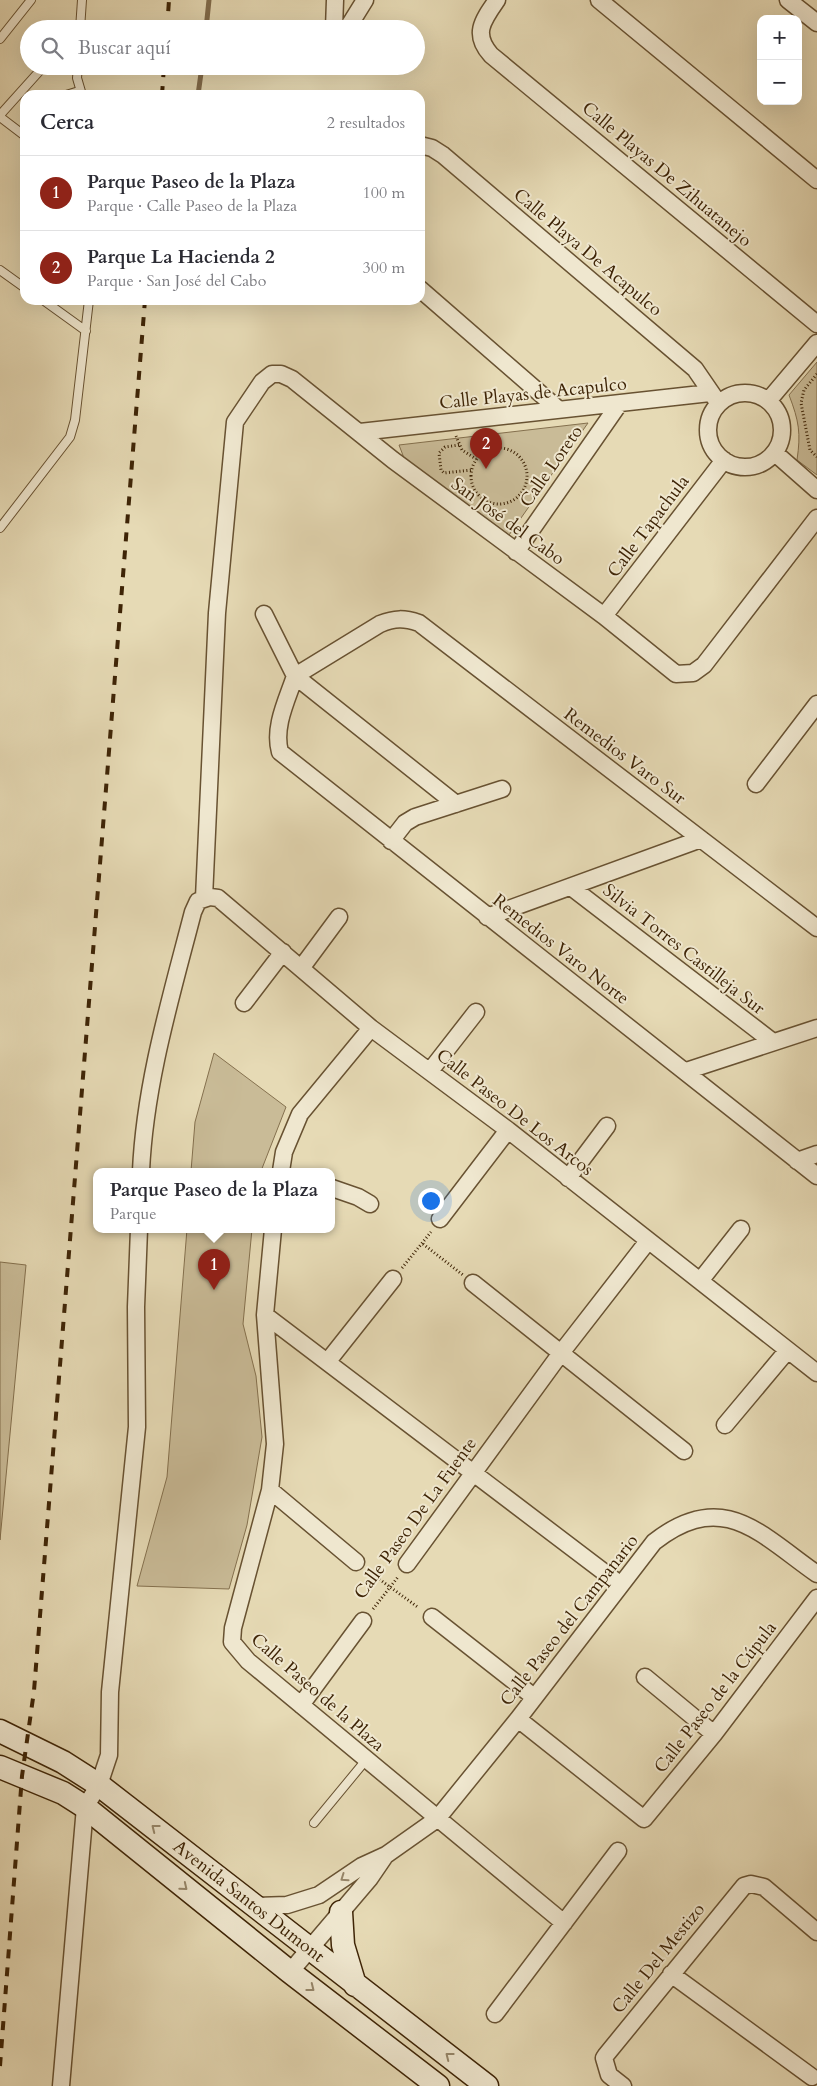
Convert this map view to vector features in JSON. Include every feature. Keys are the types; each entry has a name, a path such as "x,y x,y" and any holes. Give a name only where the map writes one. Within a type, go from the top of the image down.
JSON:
{"main road":[{"name":"Avenida Santos Dumont","path":"0,1731 63,1762 99,1785 487,2086"},
{"name":"Avenida Santos Dumont","path":"0,1767 63,1792 85,1807 290,1972 438,2086"},
{"path":"341,1912 343,1945 355,1985"}],"street":[{"path":"334,20 335,0"},
{"path":"353,20 365,0"},
{"name":"Calle Playas De Zihuatanejo","path":"497,0 481,27 483,46 491,55 817,324"},
{"path":"599,0 817,180"},
{"path":"788,0 817,23"},
{"name":"Calle Playa De Acapulco","path":"425,146 443,155 695,369 714,399"},
{"path":"425,293 558,409"},
{"path":"768,401 817,343"},
{"name":"San José del Cabo","path":"204,898 217,613 235,422 262,382 272,374 281,374 292,379 393,460 604,616 676,674 687,675 697,671 704,664 817,518"},
{"path":"743,393 756,395 768,401 780,416 782,435 774,453 760,464 741,467 724,460 713,449 708,434 714,399 743,393"},
{"name":"Calle Playas de Acapulco","path":"360,432 558,409 714,399"},
{"name":"Calle Loreto","path":"516,552 619,404"},
{"path":"774,453 817,490"},
{"name":"Calle Tapachula","path":"604,616 724,460"},
{"path":"264,614 295,676 456,804"},
{"name":"Remedios Varo Sur","path":"295,676 367,630 393,619 406,619 419,624 817,928"},
{"name":"Remedios Varo Norte","path":"295,676 277,730 280,752 817,1176"},
{"path":"756,784 817,704"},
{"path":"391,841 405,823 415,817 502,789"},
{"path":"487,917 701,839"},
{"name":"Silvia Torres Castilleja Sur","path":"571,887 773,1042"},
{"path":"141,1168 142,1139 156,1057 193,912 198,901 204,898"},
{"name":"Calle Paseo De Los Arcos","path":"204,898 218,898 223,901 371,1028 508,1130 817,1373"},
{"path":"302,967 339,917"},
{"path":"244,1003 283,952"},
{"path":"430,1072 476,1012"},
{"path":"281,1168 284,1152 300,1114 371,1028"},
{"path":"686,1071 817,1028"},
{"path":"568,1178 607,1126"},
{"path":"440,1219 508,1130"},
{"path":"797,1161 817,1154"},
{"path":"335,1189 358,1197 370,1204"},
{"path":"700,1281 741,1229"},
{"path":"61,2086 85,1807 99,1785 110,1755 110,1692 137,1428 136,1307 139,1233"},
{"name":"Calle Paseo de la Plaza","path":"273,1233 265,1315 272,1383 275,1444 270,1490 233,1628 232,1642 248,1661 301,1706 564,1923"},
{"name":"Calle Paseo De La Fuente","path":"407,1564 561,1353 648,1241"},
{"path":"328,1361 393,1279"},
{"path":"473,1283 684,1452"},
{"path":"265,1315 621,1585"},
{"path":"725,1424 787,1351"},
{"path":"270,1490 356,1562"},
{"name":"Calle Paseo del Campanario","path":"386,1855 437,1819 518,1719 654,1542 667,1532 693,1519 709,1517 726,1518 744,1523 817,1574"},
{"name":"Calle Paseo de la Cúpula","path":"518,1719 644,1819 714,1734 817,1598"},
{"path":"432,1617 534,1697"},
{"name":"Calle Paseo De La Fuente","path":"301,1706 363,1621"},
{"path":"645,1677 714,1734"},
{"path":"495,2014 618,1851"},
{"path":"256,1906 287,1905 311,1898 362,1866 386,1855"},
{"path":"290,1972 370,1878 386,1855"},
{"name":"Calle Del Mestizo","path":"624,2086 609,2075 604,2064 604,2058 739,1890 751,1884 764,1888 817,1932"},
{"path":"670,1974 812,2077"}],"lane":[{"path":"0,39 31,0"},
{"path":"80,20 82,0"},
{"path":"23,90 36,75"},
{"path":"79,75 81,90"},
{"path":"20,93 0,116 20,132"},
{"path":"0,270 20,284"},
{"path":"50,305 86,331"},
{"path":"0,528 70,438 75,420 89,305"},
{"path":"314,1823 366,1760"}],"path":[{"path":"817,374 804,390 801,403 810,450 817,457"},
{"path":"456,434 459,446 468,455 476,459"},
{"path":"459,446 445,447 439,453 440,470 444,473 471,470"},
{"path":"500,447 517,453 527,469 526,487 514,500 495,504 479,496 474,488 471,470 476,459 491,448 500,447"},
{"path":"393,1279 423,1244 440,1219"},
{"path":"423,1244 473,1283"},
{"path":"356,1562 432,1617"},
{"name":"Calle Paseo De La Fuente","path":"363,1621 407,1564"}],"shaded area":[{"path":"817,362 817,475 797,460 798,427 789,395"},
{"path":"588,423 509,535 404,458 399,445"},
{"path":"214,1053 286,1107 262,1168 191,1168 195,1122"},
{"path":"187,1233 252,1233 243,1324 256,1376 262,1437 247,1525 229,1589 137,1586 167,1477"},
{"path":"0,1262 26,1265 0,1540"}],"waterway":[{"path":"207,20 209,0"},
{"path":"199,90 201,75"}],"railway":[{"path":"168,20 169,0"},
{"path":"162,90 163,75"},
{"path":"0,2066 22,1776 34,1691 145,305"}],"place":[{"name":"Parque La Hacienda 2","path":"486,469"},
{"name":"Parque Paseo de la Plaza","path":"214,1290"}]}
